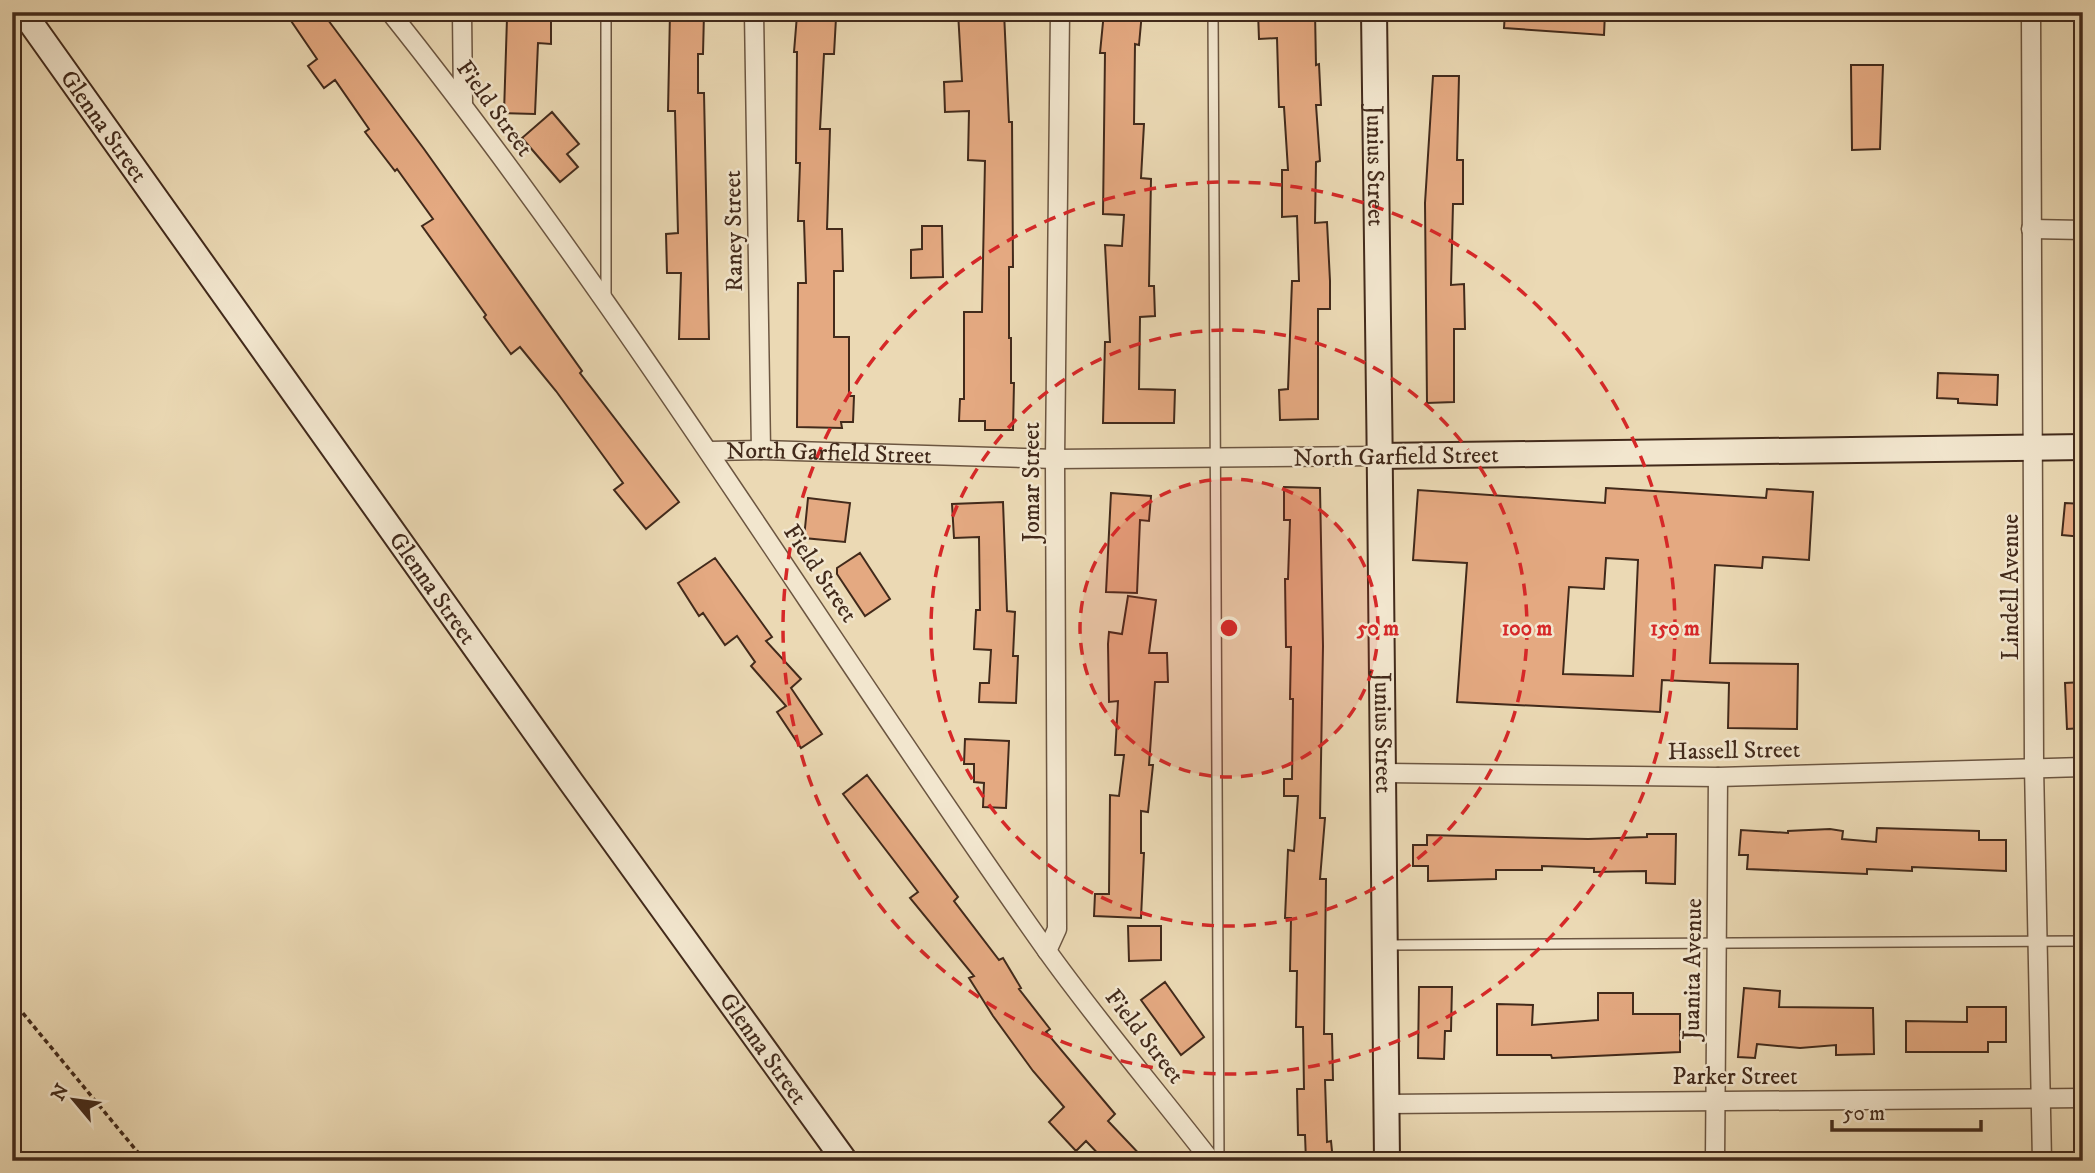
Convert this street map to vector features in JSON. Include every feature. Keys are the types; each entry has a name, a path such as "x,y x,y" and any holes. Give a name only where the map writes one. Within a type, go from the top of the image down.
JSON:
{"street":[{"name":"Glenna Street","path":"23,12 571,782 845,1161"},
{"name":"Field Street","path":"390,12 463,104 710,451 1046,951 1211,1161"},
{"path":"462,12 463,104"},
{"name":"Raney Street","path":"754,12 761,450"},
{"name":"Jomar Street","path":"1046,951 1057,929 1055,459 1060,12"},
{"name":"Junius Street","path":"1374,12 1378,456 1386,773 1387,1161"},
{"name":"Lindell Avenue","path":"2031,12 2035,447 2034,766 2043,1099 2042,1161"},
{"path":"2031,229 2083,230"},
{"name":"North Garfield Street","path":"710,451 761,450 1055,459 2083,447"},
{"name":"Hassell Street","path":"1386,773 1718,777 2034,766 2083,767"},
{"name":"Juanita Avenue","path":"1715,1161 1718,777"},
{"name":"Parker Street","path":"1387,1104 2083,1098"}],"lane":[{"path":"606,12 606,305"},
{"path":"1213,12 1219,1161"},
{"path":"1386,945 2083,941"}],"path":[{"path":"12,1000 145,1161"}],"building":[{"path":"285,12 322,12 424,149 582,371 580,373 679,502 646,529 614,490 623,483 556,391 520,347 511,354 484,317 486,315 422,226 433,219 397,169 395,171 365,132 369,129 335,80 324,88 308,66 317,59"},
{"path":"670,12 704,13 703,54 698,54 698,93 704,93 709,339 679,339 681,273 667,273 666,234 678,233 675,111 668,111"},
{"path":"958,12 1004,12 1009,122 1012,122 1013,267 1009,267 1009,338 1011,383 1014,383 1013,430 985,430 985,421 959,421 960,399 964,399 964,312 982,312 985,161 968,160 969,111 945,112 944,82 962,81"},
{"path":"1104,12 1142,12 1139,45 1135,44 1134,124 1144,124 1141,178 1151,179 1149,286 1154,286 1155,316 1140,317 1139,389 1175,390 1174,423 1103,423 1105,342 1110,342 1105,245 1122,246 1124,215 1103,214 1105,53 1100,53"},
{"path":"1258,12 1315,12 1316,65 1319,64 1321,105 1316,105 1320,161 1316,162 1315,223 1327,222 1330,281 1330,309 1318,309 1318,419 1280,420 1279,390 1288,389 1292,281 1299,281 1297,216 1282,217 1282,170 1288,170 1284,107 1279,107 1277,38 1259,39"},
{"path":"1505,12 1605,12 1604,35 1504,28"},
{"path":"797,15 836,18 834,54 824,54 820,129 830,129 827,229 842,229 843,271 834,271 834,337 849,337 849,396 854,396 853,422 841,422 842,428 797,427 798,283 806,283 804,221 798,221 800,163 796,163 797,52 794,52"},
{"path":"507,18 551,19 551,44 538,43 535,114 504,113"},
{"path":"1851,65 1883,65 1880,149 1852,150"},
{"path":"1433,76 1459,76 1457,160 1463,160 1463,204 1453,204 1451,285 1464,284 1465,329 1454,329 1454,402 1427,403 1425,203"},
{"path":"552,112 579,144 567,154 578,167 560,182 522,138"},
{"path":"922,226 942,226 943,277 911,278 911,250 922,249"},
{"path":"1938,373 1998,375 1997,405 1958,403 1958,399 1937,398"},
{"path":"1284,487 1320,488 1323,646 1320,818 1325,818 1320,879 1326,879 1324,1034 1332,1034 1333,1080 1325,1080 1327,1142 1331,1141 1333,1161 1306,1161 1305,1135 1298,1135 1297,1089 1304,1089 1303,1027 1296,1027 1297,971 1290,971 1291,918 1285,918 1288,850 1294,851 1298,796 1284,796 1284,779 1292,779 1293,699 1290,699 1291,647 1286,647 1285,579 1288,579 1290,520 1284,520"},
{"path":"1606,488 1766,498 1767,489 1813,492 1809,560 1763,557 1762,568 1715,565 1710,663 1798,664 1797,729 1728,728 1729,683 1662,680 1660,712 1457,702 1467,563 1413,560 1418,490 1605,503","holes":["1606,558 1638,560 1633,676 1563,674 1569,587 1604,589"]},
{"path":"1111,493 1151,496 1149,521 1140,520 1137,593 1106,592"},
{"path":"808,498 850,503 845,542 804,538"},
{"path":"1003,502 1007,611 1015,612 1013,656 1018,656 1016,703 979,702 980,683 989,683 991,650 974,649 976,610 980,610 979,537 954,538 952,504"},
{"path":"2065,503 2083,504 2083,537 2062,535"},
{"path":"860,553 890,599 865,616 837,574 837,568"},
{"path":"715,558 772,637 766,641 801,679 791,688 822,734 801,748 777,712 786,706 751,666 755,662 737,636 725,645 703,613 699,616 678,583"},
{"path":"1128,596 1156,600 1149,653 1167,653 1168,682 1155,682 1149,765 1153,765 1148,812 1141,811 1141,853 1144,853 1141,918 1094,916 1095,894 1109,894 1110,795 1119,796 1124,755 1115,755 1118,701 1109,702 1109,632 1122,634"},
{"path":"2083,682 2083,728 2067,729 2065,683"},
{"path":"965,739 1009,741 1006,808 983,807 984,783 974,782 974,764 964,764"},
{"path":"867,775 958,897 954,901 999,960 1003,958 1021,988 1019,989 1050,1029 1046,1032 1115,1114 1108,1121 1146,1161 1105,1161 1086,1141 1076,1151 1049,1122 1064,1107 1033,1071 993,1016 969,978 974,976 910,898 918,892 843,794"},
{"path":"1877,828 1979,831 1979,840 2006,840 2006,871 1912,867 1912,871 1867,869 1867,874 1747,869 1748,855 1739,855 1741,830 1788,833 1830,829 1843,831 1842,839 1876,842"},
{"path":"1647,834 1676,834 1675,884 1646,883 1646,871 1594,872 1594,868 1542,866 1542,870 1496,870 1496,879 1428,881 1428,866 1413,866 1413,845 1427,845 1427,835 1588,839 1647,837"},
{"path":"1128,926 1161,926 1161,960 1129,961"},
{"path":"1165,982 1204,1037 1181,1055 1141,1000"},
{"path":"1419,987 1452,987 1451,1031 1445,1031 1444,1059 1418,1058"},
{"path":"1744,988 1780,991 1779,1007 1873,1008 1874,1054 1836,1055 1836,1045 1800,1048 1757,1044 1755,1058 1738,1057"},
{"path":"1598,993 1633,993 1633,1014 1680,1014 1680,1052 1552,1058 1551,1055 1497,1055 1497,1004 1533,1005 1532,1025 1598,1020"},
{"path":"1967,1007 2006,1007 2006,1042 1988,1042 1988,1052 1906,1052 1906,1021 1967,1022"}]}
